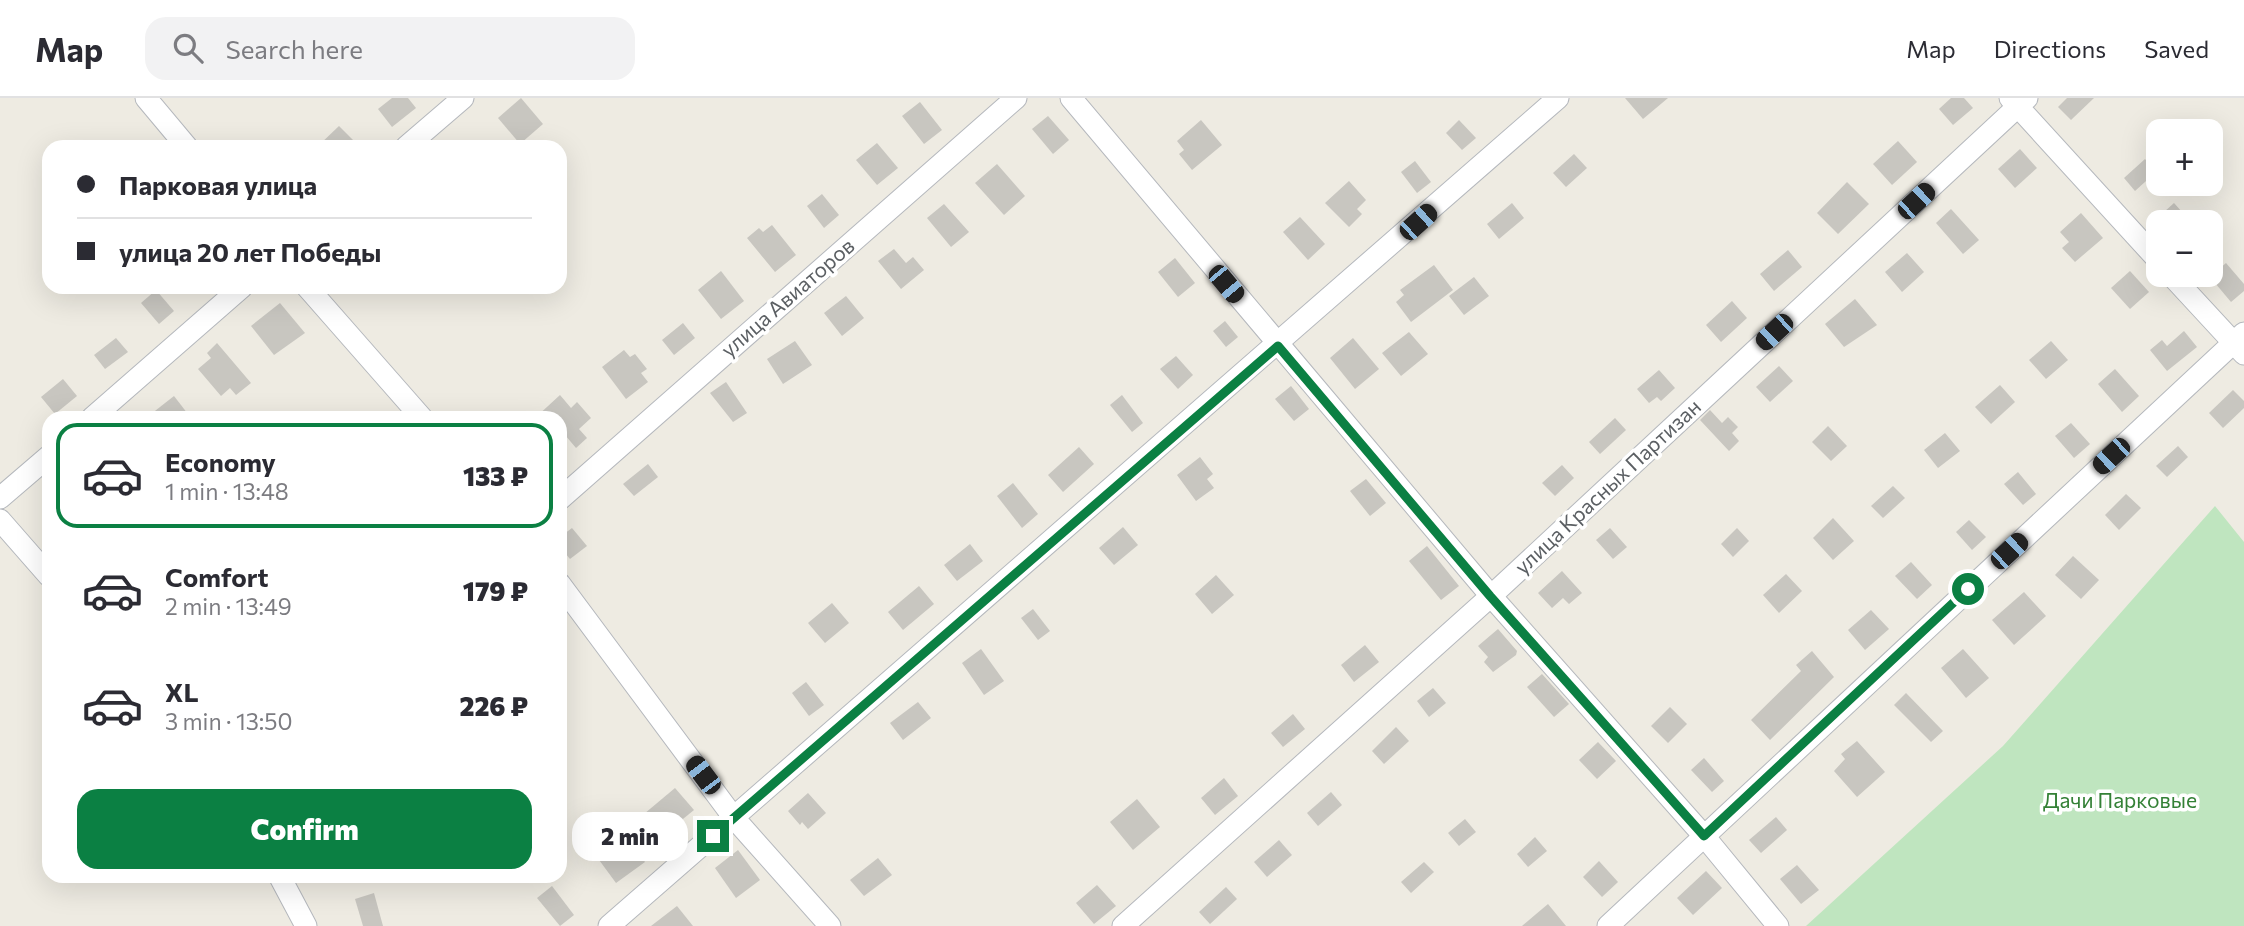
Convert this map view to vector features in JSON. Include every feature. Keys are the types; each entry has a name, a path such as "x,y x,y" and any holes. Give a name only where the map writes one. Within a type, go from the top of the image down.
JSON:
{"street":[{"path":"146,98 181,140"},
{"path":"414,140 463,98"},
{"name":"улица Авиаторов","path":"567,493 1016,98"},
{"path":"1071,98 1490,596 1704,836 1779,926"},
{"path":"609,926 1278,346 1558,98"},
{"path":"2018,101 2146,246"},
{"name":"улица Красных Партизан","path":"1123,926 1490,596 2018,101"},
{"path":"1608,926 2240,343 2183,287"},
{"path":"100,411 234,294"},
{"path":"313,294 416,411"},
{"path":"0,498 42,462"},
{"path":"0,520 42,568"},
{"path":"567,593 734,818 830,926"},
{"path":"283,883 306,926"}],"green space":[{"name":"Дачи Парковые","path":"2215,506 2244,542 2244,926 1806,926 2003,746"}],"building":[{"path":"392,98 408,98 416,108 392,127 378,109"},
{"path":"521,98 543,124 525,140 517,140 498,118"},
{"path":"1625,98 1668,98 1643,119"},
{"path":"1951,98 1964,98 1973,108 1953,125 1939,109"},
{"path":"2067,98 2094,98 2071,120 2058,107"},
{"path":"920,102 942,130 924,144 902,116"},
{"path":"1048,116 1069,140 1053,154 1032,129"},
{"path":"1201,120 1222,145 1192,170 1179,154 1184,150 1177,141"},
{"path":"1459,120 1476,138 1462,150 1446,133"},
{"path":"339,126 353,140 324,140"},
{"path":"1898,141 1917,162 1892,185 1873,164"},
{"path":"877,143 898,168 877,185 856,160"},
{"path":"2020,149 2037,168 2015,188 1998,169"},
{"path":"1574,154 1587,168 1566,187 1553,173"},
{"path":"2145,159 2146,181 2135,191 2124,178"},
{"path":"1415,161 1431,182 1417,193 1401,172"},
{"path":"997,164 1025,196 1004,215 975,183"},
{"path":"1349,181 1366,200 1357,209 1362,214 1349,227 1325,203"},
{"path":"1847,182 1869,204 1838,234 1817,213"},
{"path":"822,194 839,215 824,228 807,206"},
{"path":"1512,203 1524,218 1499,239 1487,224"},
{"path":"2174,203 2180,210 2166,210"},
{"path":"944,204 969,232 951,247 927,218"},
{"path":"1951,209 1979,240 1963,254 1936,223"},
{"path":"2081,213 2103,238 2075,262 2062,248 2069,242 2060,232"},
{"path":"1300,217 1325,244 1308,260 1283,232"},
{"path":"772,225 796,255 775,272 747,238 759,228 763,232"},
{"path":"894,249 906,263 913,257 924,270 901,289 878,261"},
{"path":"1788,250 1802,267 1774,291 1760,274"},
{"path":"1907,253 1924,272 1902,292 1885,272"},
{"path":"1175,258 1195,283 1178,297 1158,272"},
{"path":"2226,263 2244,284 2244,291 2231,302 2218,287 2223,287 2223,266"},
{"path":"1434,265 1453,290 1411,322 1396,302 1404,295 1400,290"},
{"path":"721,271 744,301 721,319 698,290"},
{"path":"2130,271 2149,292 2130,309 2111,288"},
{"path":"1474,277 1489,296 1464,315 1449,296"},
{"path":"151,294 159,294 174,311 159,324 141,303"},
{"path":"846,296 864,318 842,336 824,313"},
{"path":"1855,299 1877,325 1844,347 1825,324"},
{"path":"1732,301 1747,318 1721,342 1706,325"},
{"path":"280,303 305,333 274,355 251,326"},
{"path":"1225,321 1238,337 1226,347 1213,331"},
{"path":"683,323 695,338 674,355 662,340"},
{"path":"2184,331 2197,347 2167,371 2150,350 2162,340 2167,346"},
{"path":"1409,332 1428,354 1401,376 1382,353"},
{"path":"116,338 128,352 105,369 94,355"},
{"path":"1353,338 1379,369 1355,389 1330,358"},
{"path":"795,341 812,365 783,384 767,359"},
{"path":"2051,341 2068,360 2046,379 2029,360"},
{"path":"217,343 251,383 236,395 230,388 221,396 198,369 211,358 207,353"},
{"path":"624,350 630,357 635,354 647,369 641,373 648,382 626,399 602,367"},
{"path":"1176,356 1193,375 1178,389 1160,369"},
{"path":"1779,366 1793,381 1770,402 1756,387"},
{"path":"2115,369 2139,396 2122,412 2098,384"},
{"path":"1659,370 1675,388 1661,401 1657,397 1649,403 1637,389"},
{"path":"63,379 77,396 59,411 53,411 41,397"},
{"path":"726,382 747,413 733,422 710,393"},
{"path":"2000,385 2015,402 1991,424 1975,407"},
{"path":"1291,386 1309,409 1294,421 1275,399"},
{"path":"2233,390 2244,401 2244,408 2223,428 2209,413"},
{"path":"560,395 571,408 577,402 591,418 579,429 587,438 576,448 567,437 567,411 543,411"},
{"path":"1122,395 1143,423 1132,432 1110,405"},
{"path":"174,396 186,411 155,411"},
{"path":"1710,410 1722,423 1728,417 1738,427 1732,433 1739,441 1729,451 1700,420"},
{"path":"1615,418 1626,430 1600,454 1589,442"},
{"path":"2071,423 2090,444 2074,458 2055,436"},
{"path":"1828,426 1847,446 1831,461 1812,442"},
{"path":"1945,433 1960,451 1938,468 1924,450"},
{"path":"2178,446 2188,457 2167,477 2156,466"},
{"path":"1079,447 1094,464 1063,492 1048,475"},
{"path":"1200,457 1213,474 1207,479 1214,488 1196,501 1177,475"},
{"path":"648,464 658,477 634,496 623,484"},
{"path":"1562,465 1574,478 1555,496 1542,483"},
{"path":"2018,472 2036,494 2023,505 2004,484"},
{"path":"1366,479 1386,503 1370,516 1350,491"},
{"path":"1013,483 1038,514 1022,528 997,496"},
{"path":"1893,486 1905,498 1883,518 1871,506"},
{"path":"2126,494 2141,508 2119,530 2105,515"},
{"path":"1833,518 1854,541 1833,560 1813,538"},
{"path":"1969,520 1986,537 1972,550 1956,532"},
{"path":"1123,527 1138,545 1114,565 1099,548"},
{"path":"572,528 587,546 570,559 567,555 567,532"},
{"path":"1610,528 1627,547 1613,559 1596,540"},
{"path":"1737,528 1749,541 1733,557 1721,544"},
{"path":"970,544 983,561 957,581 944,565"},
{"path":"1427,546 1459,586 1441,600 1409,561"},
{"path":"2073,556 2099,580 2081,599 2055,575"},
{"path":"1911,562 1932,585 1917,599 1895,576"},
{"path":"1562,571 1582,593 1569,604 1563,598 1552,608 1538,593"},
{"path":"1786,574 1802,591 1779,613 1763,595"},
{"path":"1216,575 1234,595 1212,614 1195,594"},
{"path":"919,586 934,604 903,630 888,612"},
{"path":"2024,592 2046,616 2014,645 1992,620"},
{"path":"832,603 849,623 825,643 808,623"},
{"path":"1033,609 1050,631 1038,640 1021,618"},
{"path":"1871,610 1889,629 1865,650 1848,630"},
{"path":"1498,629 1517,651 1516,655 1493,672 1484,662 1488,657 1478,646"},
{"path":"1365,645 1379,662 1354,682 1341,665"},
{"path":"981,649 1004,681 984,695 962,663"},
{"path":"1963,649 1989,678 1966,698 1941,668"},
{"path":"1812,651 1834,677 1770,740 1751,720 1801,671 1796,665"},
{"path":"1542,674 1569,704 1554,717 1527,687"},
{"path":"806,682 824,705 809,716 792,693"},
{"path":"1433,688 1446,703 1429,717 1417,701"},
{"path":"1906,693 1943,731 1931,742 1894,705"},
{"path":"918,702 931,718 903,740 890,723"},
{"path":"1670,707 1687,724 1668,743 1651,726"},
{"path":"1293,714 1305,729 1283,747 1271,733"},
{"path":"1396,727 1409,741 1384,764 1372,751"},
{"path":"1857,741 1885,772 1857,797 1834,771 1845,759 1841,754"},
{"path":"1598,742 1616,761 1597,779 1579,760"},
{"path":"1704,758 1724,781 1712,792 1691,770"},
{"path":"1224,778 1238,796 1215,815 1201,798"},
{"path":"675,788 694,810 662,836 644,814"},
{"path":"1331,792 1342,805 1318,826 1307,813"},
{"path":"808,793 826,813 808,829 802,822 800,825 788,811"},
{"path":"1137,799 1160,827 1133,850 1110,822"},
{"path":"1776,817 1787,830 1761,853 1749,840"},
{"path":"1465,819 1476,832 1459,846 1448,833"},
{"path":"609,836 615,844 626,836 645,862 616,883 591,849"},
{"path":"1535,837 1547,851 1528,867 1517,854"},
{"path":"1279,840 1292,855 1267,877 1254,862"},
{"path":"738,850 760,880 736,898 715,868"},
{"path":"878,858 892,875 864,896 850,880"},
{"path":"1599,861 1618,882 1602,897 1583,877"},
{"path":"1424,862 1434,872 1411,893 1401,882"},
{"path":"1797,865 1819,890 1801,904 1780,879"},
{"path":"1706,871 1722,888 1693,915 1677,898"},
{"path":"1097,885 1116,906 1094,924 1076,903"},
{"path":"552,886 574,915 560,926 537,898"},
{"path":"1226,887 1237,899 1210,924 1199,912"},
{"path":"374,893 383,926 363,926 355,899"},
{"path":"1548,904 1566,926 1522,926"},
{"path":"677,906 693,926 651,926"}],"route":[{"path":"713,836 1278,346 1490,596 1704,836 1968,589"}]}
